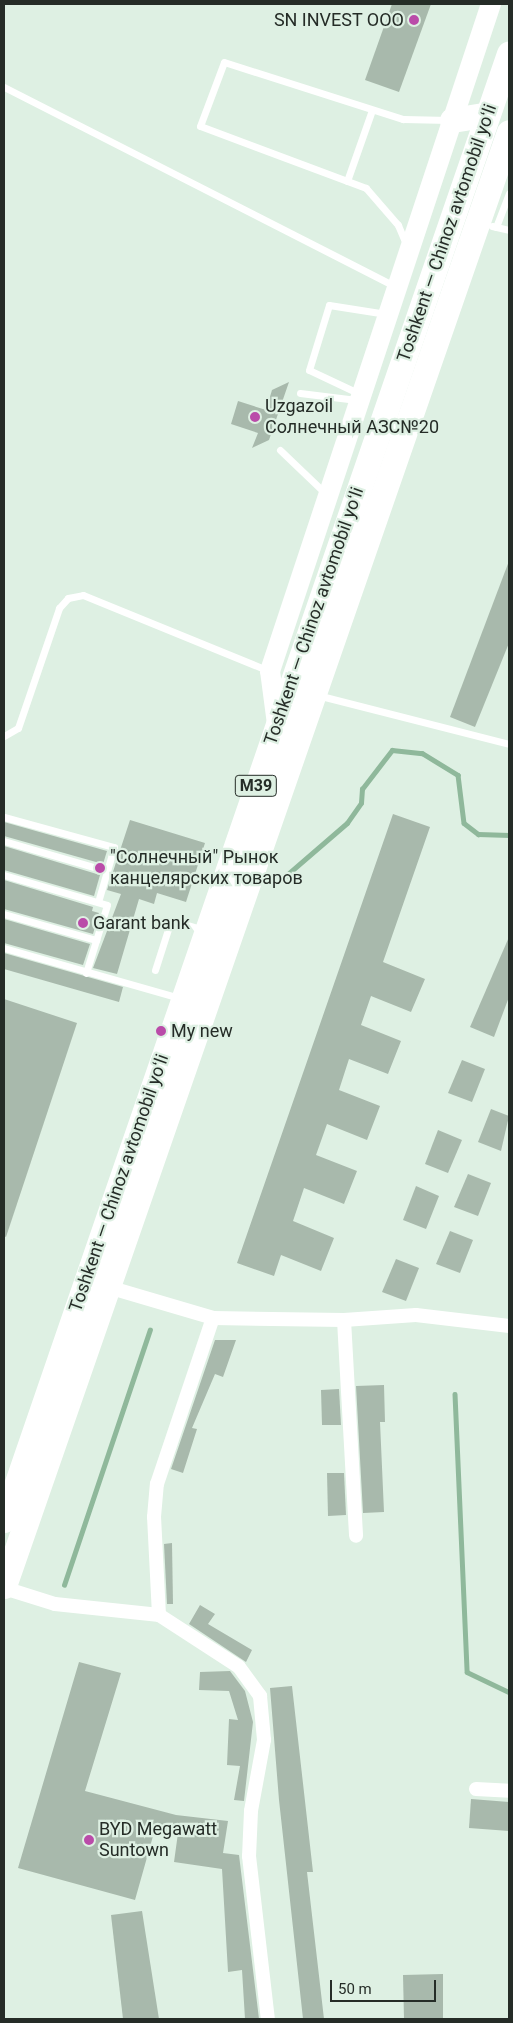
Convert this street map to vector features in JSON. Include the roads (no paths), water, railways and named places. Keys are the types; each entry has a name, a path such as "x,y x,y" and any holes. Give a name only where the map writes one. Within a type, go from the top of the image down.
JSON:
{"highway":[{"name":"Toshkent — Chinoz avtomobil yoʻli","path":"4,1520 509,53"},
{"path":"452,120 488,114"},
{"name":"Toshkent — Chinoz avtomobil yoʻli","path":"4,1587 417,398 488,225 509,132"},
{"path":"397,375 417,398"}],"street":[{"name":"M39","path":"277,724 270,671 326,494 452,120 486,5"},
{"path":"372,358 397,375"},
{"path":"108,1286 213,1318 344,1320 416,1315 509,1326"},
{"path":"159,1615 154,1517 157,1484 213,1318"},
{"path":"344,1320 356,1536"},
{"path":"4,1587 55,1604 159,1615 239,1667 260,1696 264,1740 251,1811 249,1856 268,2019"},
{"path":"476,1789 509,1791"}],"lane":[{"path":"408,248 398,225 366,188 200,126 224,62 403,120 452,120"},
{"path":"4,87 395,286"},
{"path":"347,181 372,110"},
{"path":"509,193 488,225 509,230"},
{"path":"359,398 309,370 329,305 386,314"},
{"path":"300,393 359,398"},
{"path":"280,450 326,494"},
{"path":"4,736 18,728 59,608 68,598 83,595 270,671"},
{"path":"314,695 509,744"},
{"path":"4,817 114,847 98,902"},
{"path":"4,841 107,870"},
{"path":"4,875 107,905 86,973"},
{"path":"4,914 96,940"},
{"path":"155,970 171,920 206,931"},
{"path":"4,948 86,973 183,999"}],"waterway":[{"path":"281,880 347,823 361,803 362,789 392,750 422,753 458,775 464,823 478,834 509,835"},
{"path":"64,1585 150,1330"},
{"path":"455,1394 467,1672 509,1692"}],"place":[{"name":"SN INVEST ООО","path":"414,20"},
{"name":"Uzgazoil Солнечный АЗС№20","path":"255,417"},
{"name":"\"Солнечный\" Рынок канцелярских товаров","path":"100,868"},
{"name":"Garant bank","path":"83,923"},
{"name":"My new","path":"161,1031"},
{"name":"BYD Megawatt Suntown","path":"89,1840"}]}
